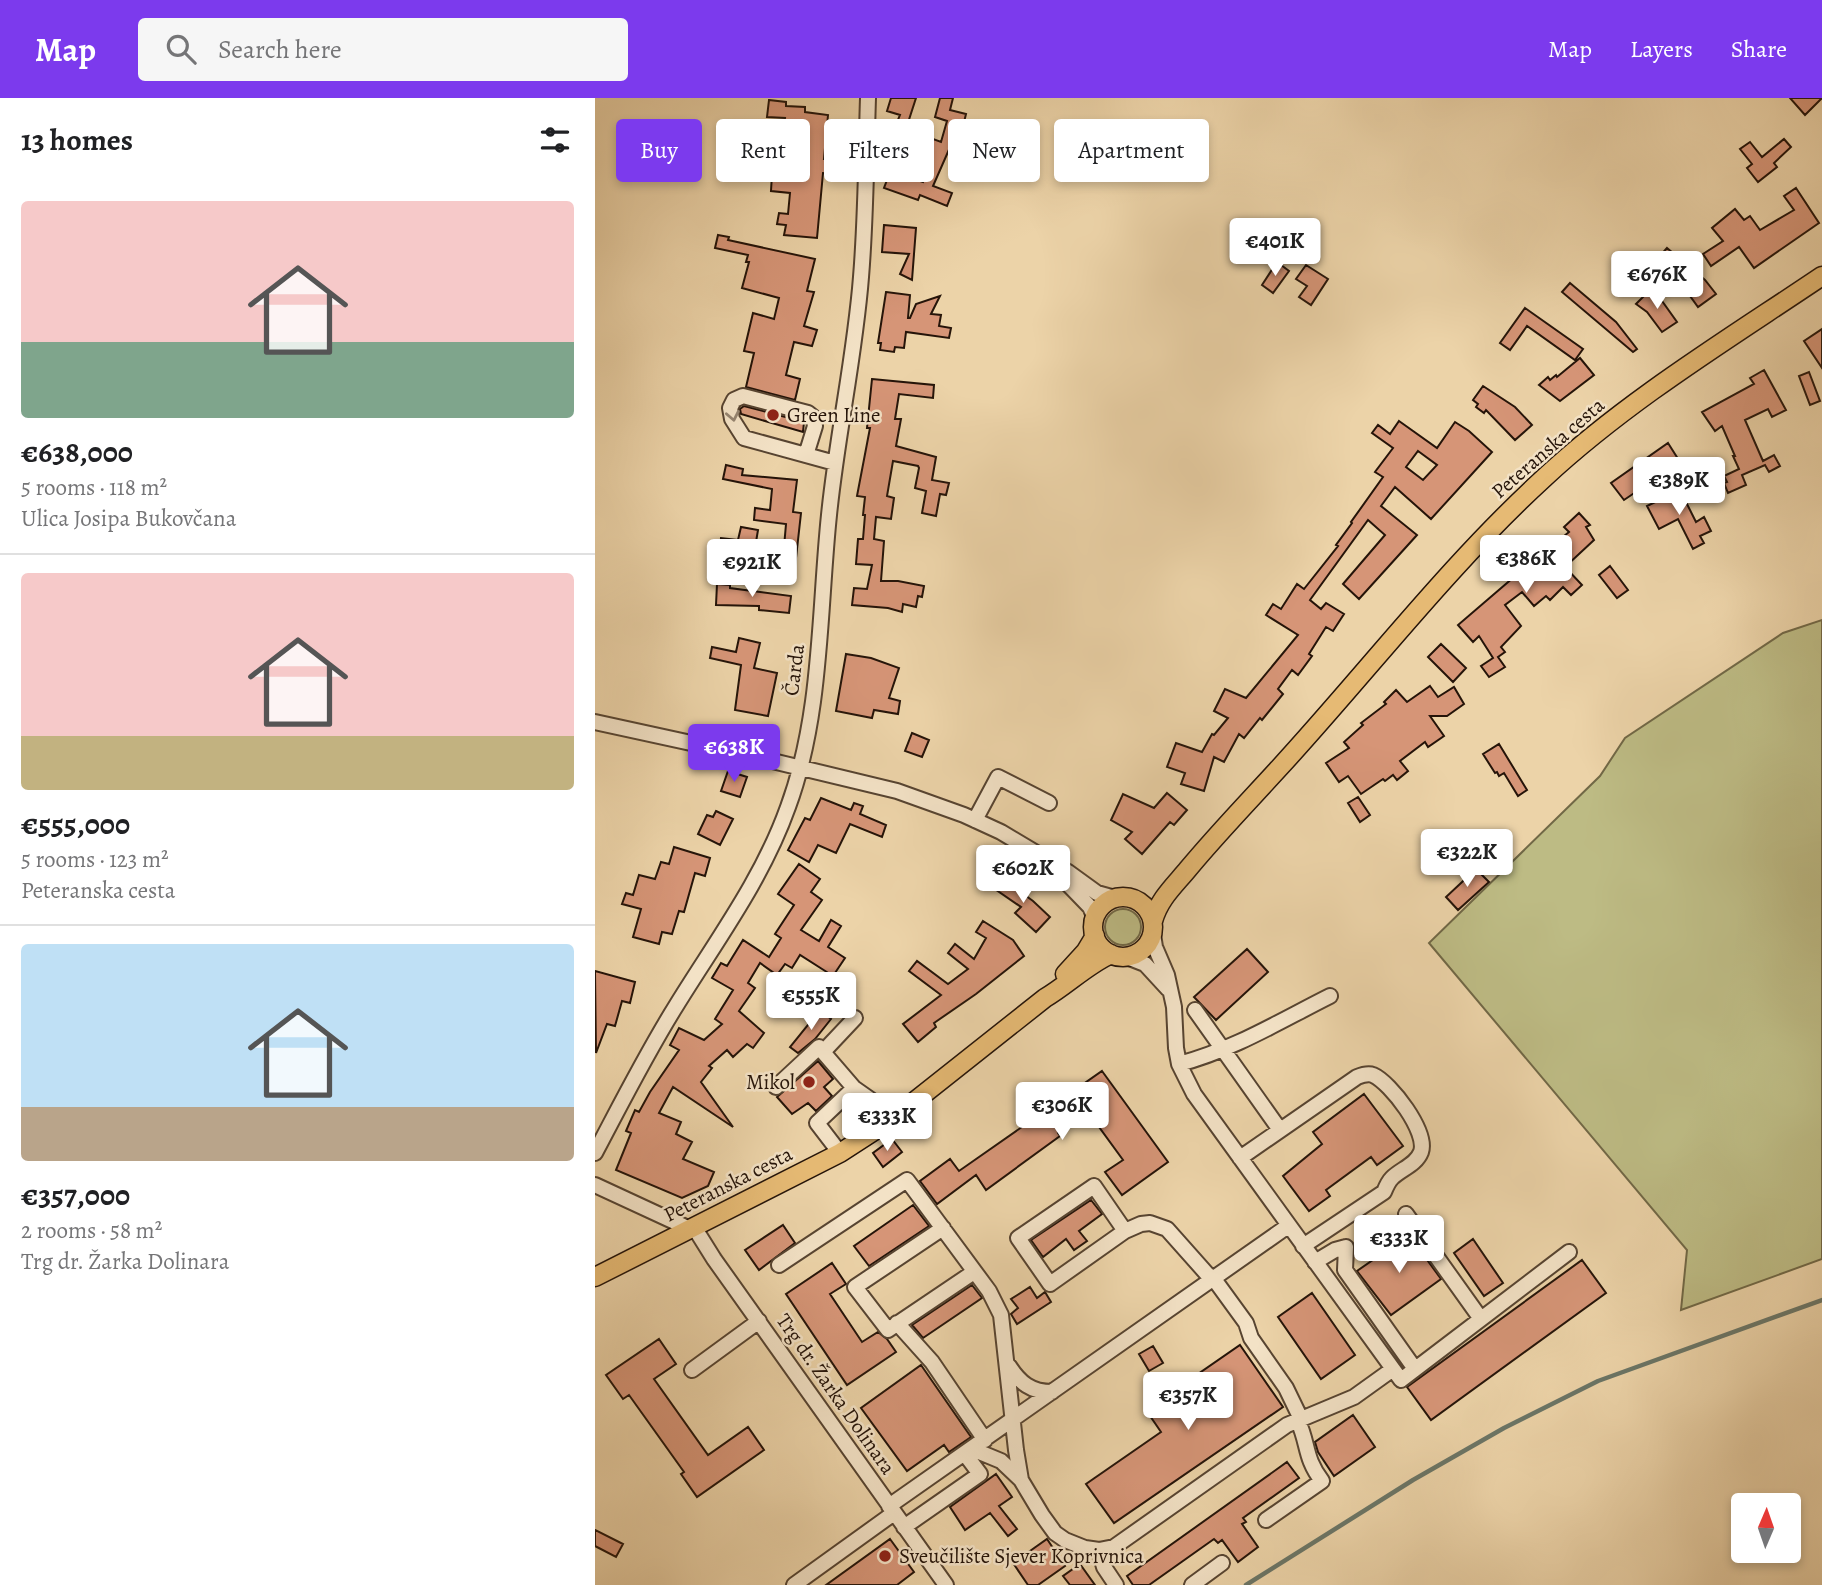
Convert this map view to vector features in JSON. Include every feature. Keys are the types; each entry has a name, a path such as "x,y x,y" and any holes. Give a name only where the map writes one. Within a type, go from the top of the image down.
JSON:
{"main road":[{"name":"Peteranska cesta","path":"1153,927 1162,900 1200,853 1484,538 1543,478 1594,434 1653,389 1822,276"},
{"name":"Peteranska cesta","path":"1123,898 1143,895 1159,886 1200,853"},
{"path":"1123,898 1145,906 1153,927 1143,949 1119,955 1099,944 1095,936 1095,918 1106,902 1123,898"},
{"name":"Peteranska cesta","path":"1045,998 1078,961 1095,936"},
{"name":"Peteranska cesta","path":"595,1277 840,1153 891,1120 1045,998 1119,955"}],"street":[{"name":"Čarda","path":"595,1153 661,1030 754,882 772,849 790,803 806,740 835,463 861,278 868,98"},
{"path":"806,455 815,426 813,417 808,413 739,396 731,402 732,419 744,438 835,463"},
{"path":"595,722 897,791 1001,832 1097,892 1123,898"},
{"path":"975,820 998,777 1049,803"},
{"path":"1047,860 1090,906 1095,918"},
{"path":"1153,927 1171,992 1179,1064 1194,1094 1288,1226 1308,1242 1315,1262 1401,1380 1569,1252"},
{"path":"1119,955 1145,964 1171,992"},
{"path":"1179,1064 1224,1050 1329,996"},
{"path":"1195,1010 1280,1130"},
{"path":"823,1052 855,1018"},
{"path":"776,1087 819,1047 854,1088 881,1107 891,1120"},
{"path":"1240,1158 1364,1074 1373,1075 1385,1084 1409,1113 1421,1135 1420,1154 1391,1178 1384,1192 1308,1242"},
{"path":"840,1153 817,1123 854,1088"},
{"path":"779,1265 907,1180 989,1291 1001,1315 1021,1480"},
{"path":"595,1185 692,1228"},
{"path":"1125,1231 1094,1186 1018,1238 1050,1284 1125,1231 1150,1223 1167,1229 1214,1279 1246,1323 1251,1338 1286,1388 1300,1420 1305,1451 1312,1468 1322,1481 1266,1520"},
{"path":"1406,1214 1481,1319"},
{"path":"667,1217 668,1240"},
{"path":"794,1585 1013,1419 1288,1226"},
{"name":"Trg dr. Žarka Dolinara","path":"692,1228 946,1585"},
{"path":"943,1228 855,1287 888,1330 974,1272"},
{"path":"1308,1242 1335,1242 1346,1247"},
{"path":"1315,1262 1346,1247"},
{"path":"1346,1247 1345,1270 1415,1369"},
{"path":"692,1370 759,1321"},
{"path":"897,1323 932,1362 985,1440"},
{"path":"1008,1364 1024,1385 1042,1392 1052,1392"},
{"path":"969,1451 1001,1461 1021,1480 1055,1533 1075,1545 1099,1550 1114,1547 1287,1425 1354,1397 1393,1369"},
{"path":"905,1527 980,1474 969,1451"},
{"path":"1099,1550 1104,1567 1116,1585"},
{"path":"1192,1585 1222,1563"}],"shaded area":[{"path":"1822,620 1822,1259 1681,1310 1687,1250 1429,943 1600,776 1625,738 1783,633"},
{"path":"1123,909 1136,914 1141,927 1136,940 1123,945 1110,940 1105,927 1110,914"}],"building":[{"path":"891,98 916,98 909,119 898,119 900,115 887,111"},
{"path":"940,98 953,98 950,110 966,114 965,119 948,119 948,152 933,186 952,193 947,206 920,195 918,200 884,188 886,182 934,182 934,139 941,142 947,121 935,117"},
{"path":"1790,98 1822,98 1805,115"},
{"path":"769,100 786,102 786,106 805,107 805,112 828,115 828,119 824,119 824,173 817,238 784,235 786,225 777,224 779,213 788,214 790,193 771,191 772,182 810,182 810,119 767,117"},
{"path":"1784,139 1791,147 1774,163 1777,167 1758,182 1747,168 1752,164 1740,149 1750,142 1762,157"},
{"path":"1796,188 1819,223 1754,268 1739,247 1711,266 1703,254 1723,241 1712,228 1735,209 1744,220 1750,216 1760,230 1794,210 1784,196"},
{"path":"884,225 916,228 912,280 900,274 909,254 882,252"},
{"path":"718,235 729,237 728,240 815,259 807,291 814,292 804,326 817,330 812,346 794,342 786,375 800,379 795,400 746,387 754,353 744,351 753,313 774,319 779,298 742,288 749,262 746,262 748,255 715,248"},
{"path":"1667,248 1705,280 1716,294 1698,307 1685,289 1692,284 1659,257"},
{"path":"1277,262 1289,271 1273,293 1262,285"},
{"path":"1306,265 1328,279 1311,305 1299,297 1307,286 1296,279"},
{"path":"1570,283 1616,322 1637,349 1633,352 1562,292"},
{"path":"1649,291 1662,301 1677,322 1662,332 1647,312 1636,304"},
{"path":"886,292 910,295 908,318 916,304 940,296 931,314 941,315 939,326 951,328 949,338 906,332 904,348 895,347 894,352 880,350 881,343 878,343"},
{"path":"1525,308 1583,349 1575,360 1527,326 1510,350 1500,343"},
{"path":"1822,329 1822,368 1804,341"},
{"path":"1580,358 1594,375 1560,401 1539,385 1548,377 1550,380 1556,375 1557,377"},
{"path":"1764,370 1786,410 1772,417 1768,409 1745,420 1763,461 1774,455 1780,466 1769,472 1765,465 1742,475 1746,485 1728,493 1724,476 1739,469 1735,456 1722,426 1715,431 1702,412 1754,384 1750,378"},
{"path":"1809,372 1820,401 1810,405 1799,376"},
{"path":"872,379 934,385 933,398 899,394 895,419 901,419 896,446 936,457 932,480 949,483 946,495 940,494 936,516 922,513 926,491 915,488 918,466 893,461 887,496 894,498 891,519 876,517 874,539 884,541 881,581 924,586 916,607 903,604 902,612 852,605 854,588 867,589 872,565 856,564 858,539 863,539 865,515 865,497 857,496 870,428 867,428"},
{"path":"1483,386 1515,407 1532,425 1515,440 1486,410 1484,413 1476,407 1478,404 1473,400"},
{"path":"744,406 804,422 803,432 741,414 740,409"},
{"path":"1399,421 1437,448 1455,422 1492,452 1431,519 1395,487 1381,506 1417,535 1359,599 1343,584 1385,535 1368,520 1310,600 1321,609 1326,603 1344,614 1333,631 1326,627 1309,654 1312,656 1298,675 1292,670 1278,689 1283,694 1244,738 1239,734 1224,762 1214,757 1204,791 1181,784 1185,773 1167,767 1176,743 1202,752 1212,734 1214,735 1228,718 1214,711 1225,689 1246,698 1298,635 1266,615 1273,604 1281,609 1297,584 1304,589 1338,546 1336,545 1383,477 1375,472 1393,448 1372,433 1378,425 1390,434","holes":["1418,451 1437,465 1423,480 1406,467"]},
{"path":"1668,443 1680,462 1624,500 1611,483"},
{"path":"726,465 743,469 742,475 797,480 793,512 801,513 795,567 767,564 766,573 711,563 713,552 719,553 721,538 738,540 741,527 758,530 756,542 784,547 786,524 754,520 755,508 770,510 772,489 723,479"},
{"path":"1680,490 1696,522 1704,517 1711,531 1700,536 1704,543 1693,549 1678,519 1659,529 1647,506"},
{"path":"1579,513 1590,525 1586,527 1594,540 1565,567 1582,585 1571,595 1563,587 1550,600 1546,596 1534,606 1522,592 1505,605 1521,626 1501,647 1505,652 1498,657 1505,667 1489,677 1481,666 1493,658 1479,636 1473,642 1458,625 1521,571 1528,580 1561,549 1566,541 1563,537 1569,532 1564,527"},
{"path":"1610,566 1628,590 1617,598 1599,575"},
{"path":"717,584 791,596 789,613 759,610 759,606 716,605"},
{"path":"739,638 760,643 754,668 777,673 768,716 735,710 741,665 710,658 712,647 736,652"},
{"path":"1441,644 1466,668 1453,682 1428,657"},
{"path":"846,654 871,658 899,668 889,698 900,701 898,714 874,710 872,718 836,711"},
{"path":"1430,686 1438,697 1454,687 1464,704 1447,716 1430,716 1444,736 1428,747 1425,742 1400,761 1408,771 1397,780 1393,775 1361,794 1348,776 1339,782 1326,763 1349,748 1344,742 1363,725 1361,723 1386,704 1384,702 1396,690 1407,702"},
{"path":"912,733 929,740 922,757 905,751"},
{"path":"1499,744 1527,790 1518,796 1504,773 1499,776 1495,773 1483,754"},
{"path":"728,771 747,777 740,797 721,791"},
{"path":"1167,793 1187,810 1174,825 1170,822 1142,854 1125,839 1132,832 1111,820 1123,794 1154,808"},
{"path":"1358,797 1370,815 1360,822 1348,803"},
{"path":"821,798 851,810 854,803 863,806 860,814 886,825 882,837 850,824 836,853 818,845 809,862 788,850 805,818 810,820"},
{"path":"716,811 733,819 720,845 698,834 707,815 713,817"},
{"path":"674,847 710,858 705,876 695,873 684,912 679,911 672,934 662,932 659,944 633,937 641,909 622,904 626,893 633,895 639,875 655,879 661,862 669,864"},
{"path":"799,864 820,879 811,892 822,900 801,930 819,941 831,920 841,926 828,947 845,958 833,976 800,955 792,968 785,964 777,975 760,963 748,983 755,988 739,1011 764,1033 753,1048 747,1044 733,1057 727,1050 709,1066 712,1068 701,1082 733,1127 673,1087 659,1113 681,1122 676,1134 692,1142 683,1159 714,1172 708,1186 682,1198 616,1170 631,1133 626,1131 635,1110 639,1112 679,1050 670,1045 679,1028 704,1040 722,1024 715,1019 733,990 712,978 721,963 727,966 743,940 769,957 781,938 775,934 794,905 778,894"},
{"path":"1476,869 1489,882 1458,910 1446,897"},
{"path":"1000,877 1050,917 1036,932 1015,913 1021,907 992,887"},
{"path":"983,921 1013,940 1024,956 934,1023 936,1027 918,1042 903,1024 941,995 909,971 917,961 948,984 968,969 948,953 955,944 974,959 986,938 976,932"},
{"path":"1247,949 1268,972 1216,1020 1194,997"},
{"path":"595,971 635,982 630,1003 622,1001 615,1026 607,1024 596,1053"},
{"path":"820,1010 831,1019 815,1039 798,1053 790,1047"},
{"name":"Mikol","path":"818,1061 833,1079 824,1087 832,1096 816,1111 808,1103 792,1114 777,1097"},
{"path":"1102,1071 1168,1162 1122,1195 1105,1172 1123,1160 1088,1112 986,1190 976,1175 937,1204 920,1181 950,1159 959,1171"},
{"path":"1364,1094 1403,1146 1377,1165 1371,1157 1326,1190 1330,1196 1309,1211 1283,1176 1322,1144 1313,1132"},
{"path":"892,1139 902,1152 883,1167 873,1153"},
{"path":"1091,1200 1102,1214 1079,1231 1087,1241 1074,1250 1066,1239 1043,1257 1031,1240"},
{"path":"913,1205 929,1226 869,1266 854,1246"},
{"path":"783,1225 795,1243 759,1270 745,1250"},
{"path":"1409,1235 1441,1279 1391,1315 1357,1271"},
{"path":"1473,1239 1503,1283 1484,1296 1454,1253"},
{"path":"1582,1260 1606,1293 1431,1420 1407,1387"},
{"path":"832,1263 846,1284 830,1294 862,1342 878,1332 896,1352 847,1385 786,1294"},
{"path":"972,1285 982,1298 923,1338 912,1325"},
{"path":"1030,1287 1037,1298 1045,1292 1051,1302 1017,1324 1011,1314 1018,1308 1011,1299"},
{"path":"1312,1293 1355,1355 1321,1379 1278,1317"},
{"path":"659,1339 676,1364 654,1379 708,1455 748,1427 764,1450 697,1497 681,1474 684,1472 629,1395 623,1399 606,1375"},
{"path":"1240,1345 1283,1407 1114,1523 1086,1484 1161,1432 1146,1410"},
{"path":"1153,1346 1163,1363 1149,1371 1139,1354"},
{"path":"921,1365 971,1437 949,1452 944,1445 907,1471 861,1408"},
{"path":"1353,1415 1375,1447 1334,1476 1318,1452 1315,1442"},
{"path":"1287,1462 1299,1478 1243,1518 1246,1522 1242,1524 1258,1547 1238,1562 1222,1540 1218,1543 1214,1539 1149,1585 1133,1585 1127,1576"},
{"path":"996,1474 1012,1497 999,1506 1017,1529 1008,1536 990,1513 965,1530 950,1507"},
{"path":"595,1530 623,1544 616,1557 595,1546"},
{"name":"Sveučilište Sjever Koprivnica","path":"890,1539 914,1572 897,1585 826,1585"},
{"path":"1047,1539 1065,1566 1038,1585 1028,1585 1013,1563"},
{"path":"1080,1564 1095,1585 1070,1585 1063,1576"}],"waterway":[{"path":"1246,1585 1413,1480 1504,1428 1598,1381 1822,1300"}],"place":[{"name":"Green Line","path":"773,415"},
{"name":"Mikol","path":"809,1082"},
{"name":"Sveučilište Sjever Koprivnica","path":"885,1556"}]}
